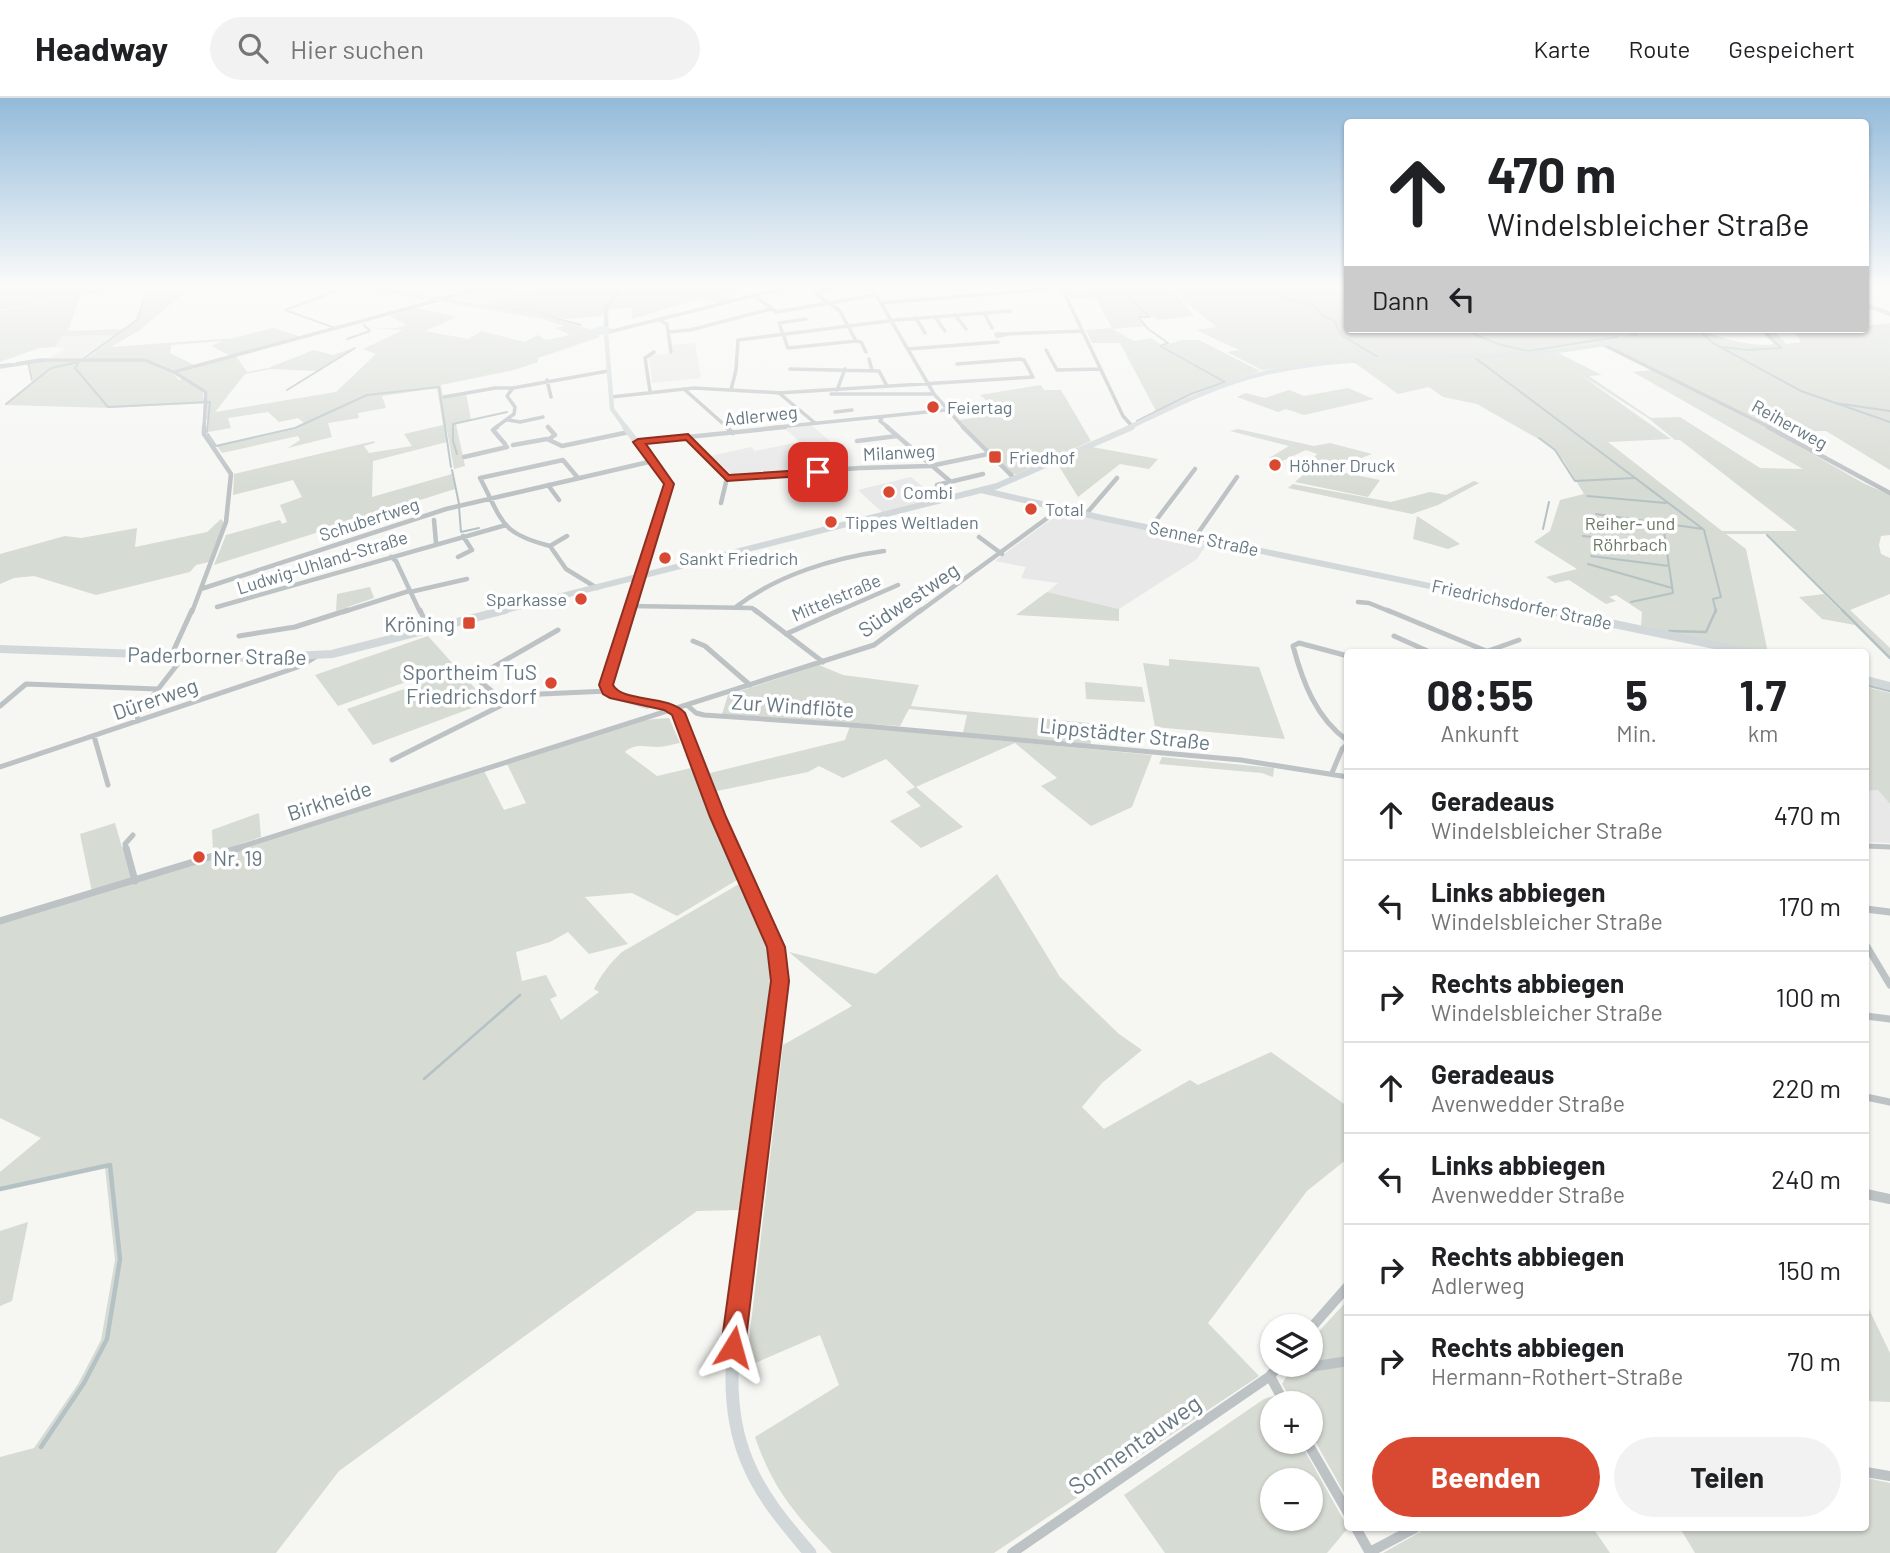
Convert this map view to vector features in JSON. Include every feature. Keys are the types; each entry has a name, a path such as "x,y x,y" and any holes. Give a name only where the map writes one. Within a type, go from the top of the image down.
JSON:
{"main road":[{"path":"606,354 611,405 669,484 607,681 608,691 672,711 681,724 718,817 776,947 780,981 730,1385 732,1414 739,1443 763,1496 810,1553"},
{"name":"Paderborner Straße","path":"0,649 171,656 317,656 430,630 981,490 1015,479 1194,396 1250,377 1291,367 1347,361 1526,354"},
{"name":"Senner Straße","path":"981,490 1290,556"},
{"name":"Friedrichsdorfer Straße","path":"1290,556 1734,649"},
{"path":"1869,681 1890,686"}],"street":[{"path":"174,372 242,354"},
{"path":"650,391 645,358 651,354"},
{"path":"731,390 735,379 736,354"},
{"path":"911,354 946,410 1015,479"},
{"path":"1048,354 1057,370 1101,369"},
{"path":"1094,354 1124,418 1131,427"},
{"name":"Reiherweg","path":"1622,354 1765,425 1890,493"},
{"path":"0,367 37,360 133,359 153,362 206,392 204,434 231,474 226,522 201,589 171,656"},
{"path":"869,359 873,370"},
{"path":"778,393 930,386 1034,377 1024,360 1020,359 957,364"},
{"path":"825,361 828,369"},
{"path":"790,369 873,370 881,372 887,386"},
{"path":"837,390 845,369"},
{"path":"443,397 608,371"},
{"path":"547,380 551,397"},
{"path":"506,445 493,430 514,412 514,405 507,396 513,388"},
{"path":"684,388 733,433"},
{"path":"611,397 684,388 778,393 934,394"},
{"path":"837,390 842,394"},
{"path":"778,393 815,423"},
{"path":"835,412 852,410"},
{"name":"Adlerweg","path":"640,445 688,437 946,410"},
{"path":"841,411 845,420"},
{"path":"507,420 520,422 543,417"},
{"path":"882,418 880,421 951,482"},
{"path":"464,457 506,445 549,439 555,435 548,427"},
{"path":"549,439 555,445 562,446 628,430"},
{"path":"857,441 897,436"},
{"path":"688,437 727,478 721,503"},
{"name":"Milanweg","path":"727,478 867,467 930,466 988,454"},
{"name":"Schubertweg","path":"201,589 446,509 652,459"},
{"path":"578,478 563,460 480,478 515,536 550,546 566,569 597,588"},
{"path":"1151,527 1195,469"},
{"path":"937,485 983,474"},
{"path":"1196,536 1237,477"},
{"path":"1087,514 1117,478"},
{"path":"548,485 559,500"},
{"name":"Südwestweg","path":"672,711 874,645 1002,554 1061,508"},
{"name":"Ludwig-Uhland-Straße","path":"434,520 436,543"},
{"name":"Ludwig-Uhland-Straße","path":"217,607 506,525"},
{"path":"458,557 472,551 463,536"},
{"path":"550,546 567,536"},
{"path":"979,537 1002,554"},
{"path":"737,606 773,584 870,552 884,551"},
{"path":"391,557 396,561 430,630"},
{"path":"239,636 295,627 409,592 467,579"},
{"name":"Mittelstraße","path":"786,634 898,586"},
{"path":"1358,601 1369,603 1480,649"},
{"path":"631,606 752,608 823,662"},
{"path":"558,631 547,634 478,677 480,682 494,695 608,691"},
{"path":"1394,636 1423,649"},
{"path":"1495,649 1519,640"},
{"path":"693,641 705,646 750,685"},
{"path":"1344,655 1299,643 1293,646 1304,685 1331,728 1344,739"},
{"path":"138,721 137,716 184,656"},
{"name":"Dürerweg","path":"0,767 301,666 317,656"},
{"path":"0,706 26,684 157,689"},
{"path":"392,760 505,704 512,696"},
{"name":"Zur Windflöte","path":"687,705 696,713 704,715 899,729"},
{"name":"Birkheide","path":"0,921 672,711"},
{"name":"Lippstädter Straße","path":"899,729 1344,776"},
{"path":"94,736 108,785"},
{"path":"1332,773 1344,747"},
{"path":"133,835 125,844 135,881"},
{"path":"1869,846 1890,847"},
{"path":"1869,909 1890,912"},
{"path":"1869,950 1890,985"},
{"path":"1869,1016 1890,1019"},
{"path":"1869,1098 1890,1102"},
{"path":"1869,1195 1890,1199"},
{"path":"1323,1314 1344,1291"},
{"name":"Sonnentauweg","path":"1323,1365 1344,1362"},
{"name":"Sonnentauweg","path":"1012,1553 1269,1377"},
{"path":"1314,1454 1344,1506"},
{"path":"1869,1472 1890,1476"},
{"path":"1358,1531 1370,1553 1410,1531"}],"shaded area":[{"path":"56,354 90,354 84,358 50,358"},
{"path":"697,354 701,378 652,383 651,356"},
{"path":"811,425 844,453 848,458 841,460 850,467 734,476 711,456 751,447 755,451 800,442 785,429"},
{"path":"911,477 937,499 883,513 858,490"},
{"path":"1062,511 1207,541 1197,559 1119,609 1047,592 1058,583 1021,578 1026,567 995,561"},
{"path":"1878,790 1890,804 1890,843 1869,842 1869,791"}],"green space":[{"path":"0,354 23,354 0,362"},
{"path":"93,354 172,354 194,365 174,370 155,362 144,361 172,372 179,380 183,379 203,392 204,403 111,408 5,405 34,381 29,362 86,359"},
{"path":"304,354 345,354 317,371 271,369 245,374 215,412 336,392 376,354 550,354 538,358 538,362 514,370 441,385 443,397 466,393 471,420 456,424 465,466 454,469 446,425 447,442 373,461 372,497 452,474 455,489 214,565 226,535 280,520 282,524 287,522 280,505 302,497 293,480 233,495 234,474 374,441 375,443 364,446 369,453 412,446 404,434 443,425 437,388 382,396 386,408 358,413 359,418 328,423 332,437 288,448 300,440 298,436 222,453 217,446 295,429 325,414 304,423 298,418 279,422 268,412 228,418 231,428 208,432 208,391 179,373 236,356 247,372 268,368"},
{"path":"1126,354 1226,354 1260,371 1188,395 1156,411"},
{"name":"Reiher- und Röhrbach","path":"1231,354 1560,354 1602,375 1589,376 1651,418 1680,417 1760,468 1803,469 1633,372 1652,370 1762,425 1863,483 1890,495 1890,535 1881,536 1879,545 1881,554 1890,558 1890,594 1850,610 1890,648 1890,657 1767,534 1726,534 1746,549 1767,649 1749,649 1641,626 1642,612 1616,595 1609,597 1616,601 1606,604 1569,580 1555,583 1546,577 1577,569 1534,542 1550,531 1560,500 1584,494 1564,461 1549,445 1477,404 1443,397 1429,387 1398,394 1355,363 1344,359 1262,370","holes":["1575,371 1648,418 1675,440 1680,440 1797,531 1722,531 1608,442 1671,439"]},
{"name":"Reiher- und Röhrbach","path":"1625,354 1890,354 1890,470 1826,431 1781,431"},
{"path":"1041,385 1044,390 1061,390 1091,441 1012,474 959,420 1002,414 980,395"},
{"path":"1348,388 1374,399 1304,415 1286,409 1278,412 1237,397 1246,393 1265,398 1289,390 1304,396"},
{"path":"1238,429 1314,446 1330,443 1372,454 1334,468 1336,471 1380,480 1368,497 1295,482 1318,462 1311,460 1317,454 1306,450 1280,462 1269,458 1289,446 1230,431"},
{"path":"1092,447 1158,459 1149,469 1120,464 1078,497 1057,463"},
{"path":"1474,481 1479,483 1438,505 1412,514 1288,488 1293,484 1391,502 1430,492 1446,495"},
{"path":"1417,516 1460,544 1448,549 1413,539"},
{"path":"221,519 224,523 209,562 196,565 190,572 96,595 34,576 14,578 0,584 0,554 65,536 81,538 137,528 135,547 207,532"},
{"path":"370,587 374,598 336,611 337,594"},
{"path":"1047,592 1119,609 1119,621 1016,615"},
{"path":"1824,594 1855,625 1822,619 1799,597"},
{"path":"428,636 454,665 338,706 315,675"},
{"path":"1169,659 1259,667 1285,739 1155,727 1143,663 1169,666"},
{"path":"819,665 843,675 919,685 911,706 1089,723 1091,745 963,733 967,715 909,709 900,726 722,714 728,695"},
{"path":"458,670 488,702 373,745 347,709"},
{"path":"1085,682 1142,687 1145,702 1086,699"},
{"path":"1869,688 1890,693 1890,804 1878,790 1869,791"},
{"path":"669,718 680,743 661,747 636,746 625,752 657,776 691,768 737,880 677,916 632,893 585,897 628,944 589,954 568,932 550,942 516,952 522,981 546,975 557,996 550,999 561,1020 599,992 594,989 622,952 739,884 771,960 768,1004 739,1210 697,1211 339,1471 276,1553 0,1553 0,1457 34,1448 78,1384 101,1340 115,1260 105,1167 0,1189 0,1172 41,1138 0,1118 0,923 484,771 504,810 526,803 507,764 644,720"},
{"path":"850,726 1152,755 1132,807 1091,826 1041,786 1057,778 1015,743 916,787 963,827 921,848 890,821 921,806 906,792 915,787 886,759 843,778 819,766 808,772 717,791 710,773 845,740"},
{"path":"1162,757 1274,768 1273,777 1262,773 1159,764"},
{"path":"259,813 261,837 213,853 212,830"},
{"path":"115,823 131,879 92,892 80,834"},
{"path":"997,874 1060,977 1119,1034 1142,1050 1102,1083 1082,1107 1104,1129 1190,1080 1198,1085 1271,1052 1344,1104 1344,1161 1307,1191 1208,1323 1259,1376 994,1553 832,1553 786,1500 769,1471 755,1437 839,1385 820,1335 746,1367 783,1045 852,1006 789,952 876,974"},
{"path":"28,1222 12,1301 0,1306 0,1231"},
{"path":"1344,1304 1344,1493 1322,1454 1323,1391 1286,1391 1282,1384 1286,1377 1323,1377 1323,1327"},
{"path":"1869,1309 1890,1353 1890,1402 1869,1401"},
{"path":"1260,1402 1260,1454 1307,1454 1315,1468 1260,1468 1260,1531 1323,1531 1323,1483 1344,1521 1345,1531 1327,1553 1165,1553 1124,1495"},
{"path":"1869,1479 1890,1483 1890,1553 1695,1553 1682,1531 1869,1531"},
{"path":"1422,1531 1595,1531 1610,1553 1383,1553"}],"waterway":[{"path":"79,362 90,354"},
{"path":"287,390 345,354"},
{"path":"1137,421 1191,394 1225,382 1174,354"},
{"path":"1373,354 1378,357"},
{"path":"1733,354 1801,391 1836,403"},
{"path":"1474,357 1703,529 1596,514"},
{"path":"17,363 42,359"},
{"path":"28,362 32,380"},
{"path":"6,404 51,368 79,362"},
{"path":"79,362 75,368 108,407 210,402 207,432"},
{"path":"0,365 11,364"},
{"path":"208,434 216,446 295,428 367,395 439,387 451,467"},
{"path":"1836,403 1890,411"},
{"path":"1836,403 1890,422"},
{"path":"457,454 453,441 453,424 507,412"},
{"path":"1539,438 1555,450 1575,481 1634,478"},
{"path":"452,470 459,504"},
{"path":"1587,496 1666,503"},
{"path":"1543,529 1549,502"},
{"path":"459,507 461,532 479,528"},
{"path":"1663,525 1666,545"},
{"path":"1704,530 1721,597 1713,599 1716,611"},
{"path":"1767,535 1890,658"},
{"path":"1583,536 1666,545"},
{"path":"1631,602 1673,593 1666,545"},
{"path":"1591,556 1669,566"},
{"path":"1588,564 1672,588"},
{"path":"1669,631 1706,632 1716,611"},
{"path":"1869,686 1890,691"},
{"path":"424,1079 520,995"},
{"path":"0,1189 110,1165 120,1259 107,1339 84,1383 41,1447"}],"place":[{"name":"Feiertag","path":"933,407"},
{"name":"Friedhof","path":"995,457"},
{"name":"Höhner Druck","path":"1275,465"},
{"name":"Combi","path":"889,492"},
{"name":"Total","path":"1031,509"},
{"name":"Tippes Weltladen","path":"831,522"},
{"name":"Sankt Friedrich","path":"665,558"},
{"name":"Sparkasse","path":"581,599"},
{"name":"Kröning","path":"469,623"},
{"name":"Sportheim TuS Friedrichsdorf","path":"551,683"},
{"name":"Nr. 19","path":"199,857"}],"route":[{"path":"733,1347 759,1162 780,965 776,947 718,817 678,713 668,706 615,695 608,691 606,685 669,484 638,442 688,437 727,478 818,472"}]}
